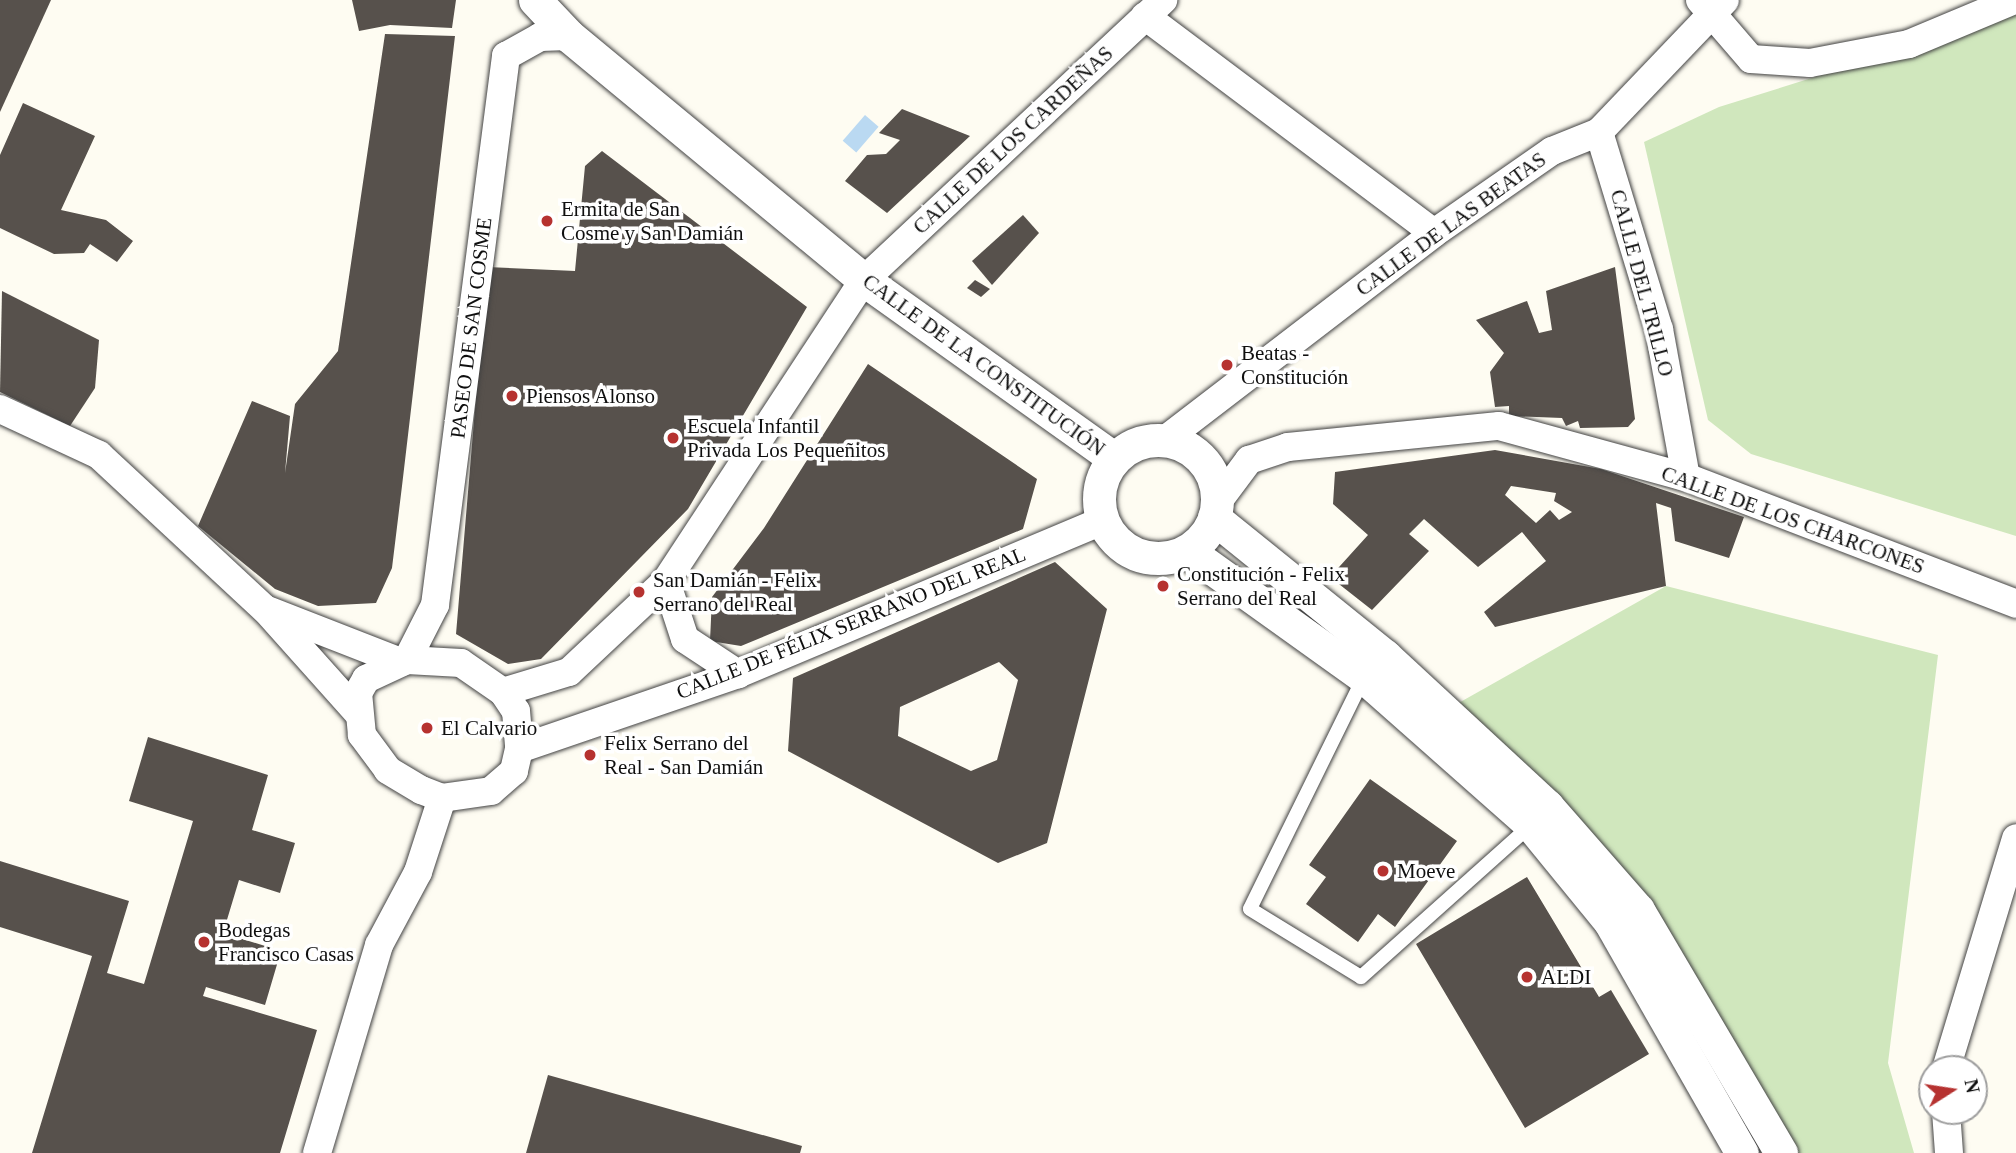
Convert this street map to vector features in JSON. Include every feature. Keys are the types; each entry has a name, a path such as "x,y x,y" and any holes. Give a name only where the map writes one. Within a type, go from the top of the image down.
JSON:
{"street":[{"name":"CALLE DE LA CONSTITUCIÓN","path":"535,0 569,36 864,280 1114,458"},
{"path":"1712,4 1751,59 1810,63 1909,44 2014,0"},
{"name":"CALLE DE LAS BEATAS","path":"1166,439 1434,233 1552,151 1599,132 1712,4"},
{"path":"1154,8 1434,233"},
{"name":"CALLE DE LOS CARDEÑAS","path":"503,692 569,672 666,581 864,280 1154,8"},
{"name":"PASEO DE SAN COSME","path":"404,661 435,605 506,56 540,37 569,36"},
{"name":"CALLE DEL TRILLO","path":"1599,132 1659,329 1686,477"},
{"path":"0,409 99,455 264,609 358,713"},
{"name":"CALLE DE LOS CHARCONES","path":"1216,511 1249,460 1288,447 1499,426 1686,477 2016,604"},
{"path":"1742,1153 1610,922 1531,825 1364,677 1188,551 1145,558 1119,544 1102,521 1102,477 1114,458 1138,443 1166,439 1204,461 1216,511 1385,656 1546,806 1638,910 1781,1153"},
{"path":"1188,551 1216,511"},
{"name":"CALLE DE FÉLIX SERRANO DEL REAL","path":"520,749 738,674 1102,521"},
{"path":"666,581 685,639 738,674"},
{"path":"264,609 404,661 461,663 503,692 516,711 520,749 513,771 491,790 442,798 388,770 362,735 358,713 366,679 404,661"},
{"path":"317,1153 379,945 418,872 442,798"},
{"path":"1950,1055 2016,838"},
{"path":"1947,1125 1950,1153"}],"lane":[{"path":"1364,677 1250,909 1361,977 1531,825"}],"green space":[{"path":"2016,14 2016,536 1751,454 1708,420 1644,142 1719,107"},
{"path":"1666,586 1938,655 1888,1063 1914,1153 1791,1153 1455,705"}],"water":[{"path":"865,115 879,127 856,152 843,141"}],"building":[{"path":"0,0 51,0 0,112"},
{"path":"352,0 456,0 452,28 390,25 359,31"},
{"path":"385,34 455,36 392,568 376,603 318,606 275,589 198,526 252,401 290,416 285,473 295,404 338,351"},
{"path":"23,103 95,136 61,210 106,220 133,241 117,262 90,244 84,253 54,254 0,228 0,155"},
{"path":"902,109 970,136 887,213 845,181 867,155 886,154 900,140 879,133"},
{"path":"602,151 807,307 688,509 541,659 508,664 456,634 487,267 575,271 585,166"},
{"path":"1023,215 1039,233 992,285 972,261"},
{"path":"1615,267 1635,419 1628,427 1580,428 1578,421 1566,426 1562,418 1509,416 1509,406 1495,407 1490,372 1504,353 1476,320 1527,301 1539,333 1552,330 1546,291"},
{"path":"975,280 990,289 981,297 967,288"},
{"path":"2,291 99,340 95,388 70,426 0,392"},
{"path":"868,364 1037,479 1023,529 741,646 710,641 712,597 764,528"},
{"path":"1495,450 1601,469 1744,517 1729,558 1675,541 1671,508 1656,503 1666,586 1495,627 1484,612 1546,561 1522,532 1478,567 1424,519 1409,534 1429,551 1372,610 1330,577 1368,535 1333,504 1335,472","holes":["1511,486 1556,493 1554,501 1572,512 1559,520 1550,510 1536,523 1505,495"]},
{"path":"1055,562 1107,609 1047,843 998,863 788,751 793,678","holes":["999,662 1018,680 997,760 971,771 898,736 900,707"]},
{"name":"Bodegas Francisco Casas","path":"148,737 268,775 252,830 295,843 280,893 239,880 223,933 281,951 265,1005 206,987 203,996 317,1030 280,1153 32,1153 92,956 0,927 0,861 129,901 107,973 144,984 193,821 129,801"},
{"path":"1370,779 1457,841 1395,927 1378,914 1358,942 1306,904 1326,877 1309,865"},
{"path":"1527,877 1599,997 1611,990 1649,1054 1525,1128 1416,944"},
{"path":"548,1075 802,1146 800,1153 526,1153"}],"place":[{"name":"Ermita de San Cosme y San Damián","path":"547,221"},
{"name":"Beatas - Constitución","path":"1227,365"},
{"name":"Piensos Alonso","path":"512,396"},
{"name":"Escuela Infantil Privada Los Pequeñitos","path":"673,438"},
{"name":"Constitución - Felix Serrano del Real","path":"1163,586"},
{"name":"San Damián - Felix Serrano del Real","path":"639,592"},
{"name":"El Calvario","path":"427,728"},
{"name":"Felix Serrano del Real - San Damián","path":"590,755"},
{"name":"Moeve","path":"1383,871"},
{"name":"Bodegas Francisco Casas","path":"204,942"},
{"name":"ALDI","path":"1527,977"}]}
